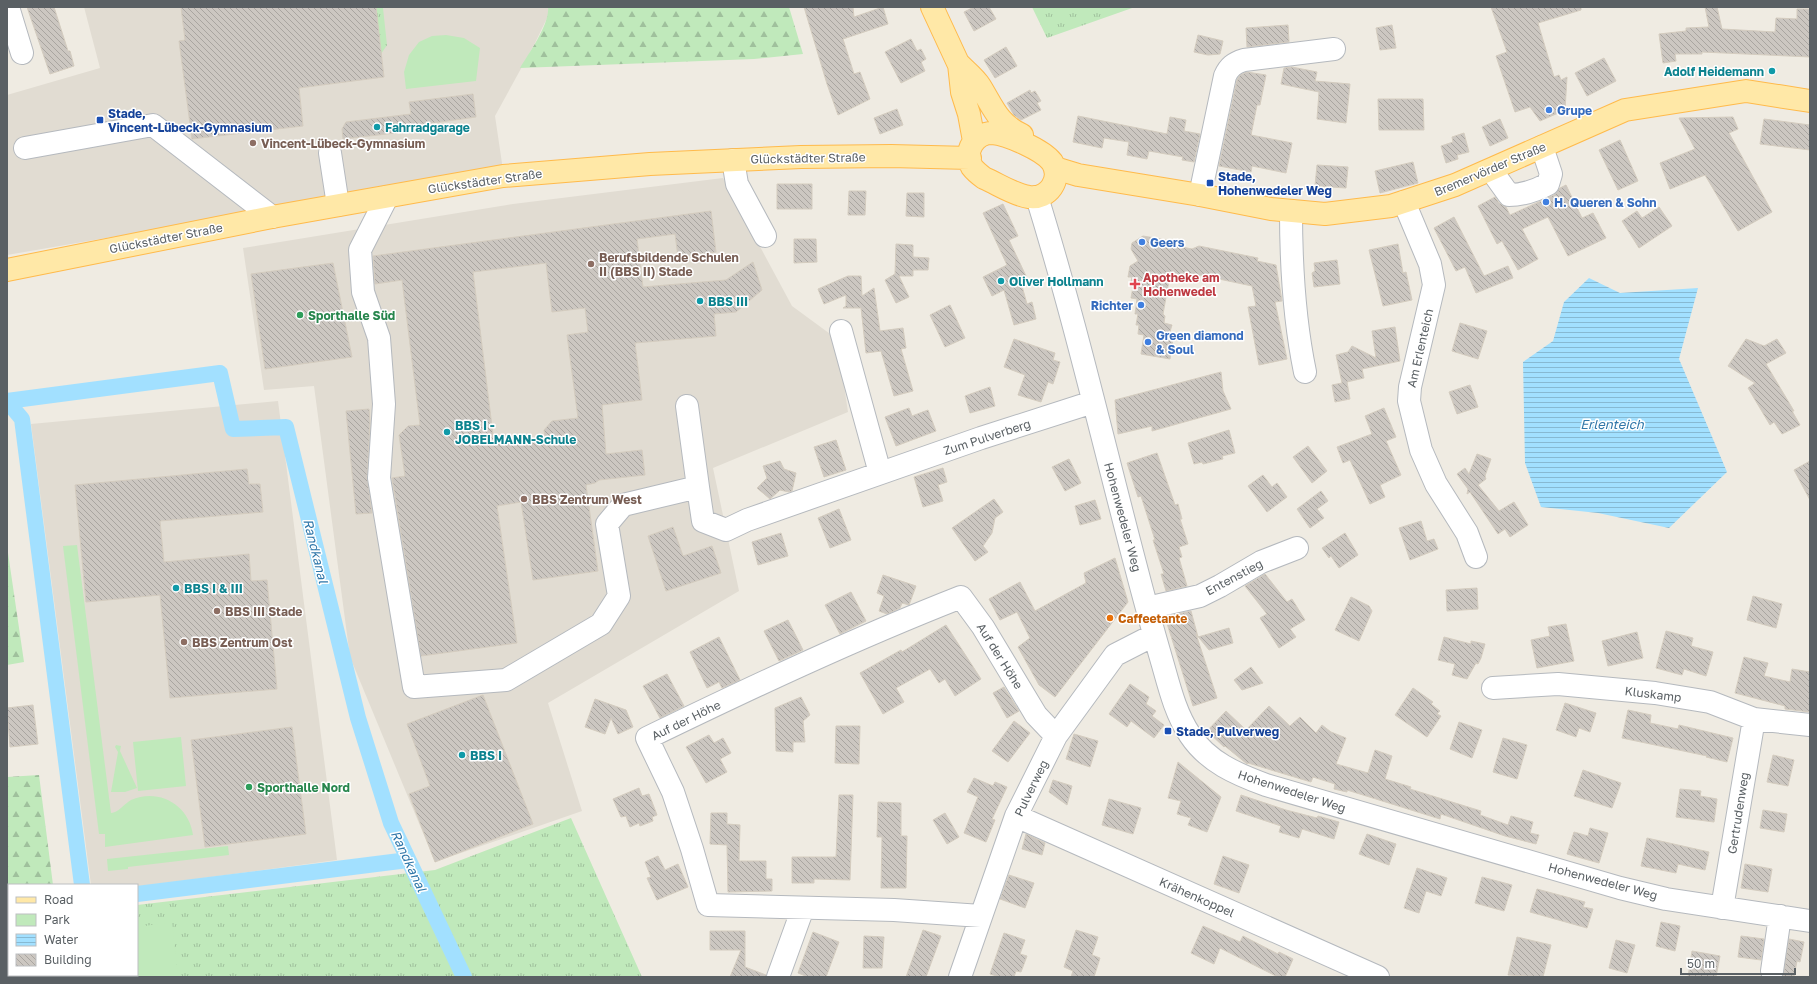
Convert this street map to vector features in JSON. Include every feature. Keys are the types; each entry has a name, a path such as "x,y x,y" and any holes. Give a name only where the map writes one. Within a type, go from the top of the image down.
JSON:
{"main road":[{"path":"932,7 959,64 979,85 999,119 1013,131 1057,151 1081,165 1108,171 1141,186"},
{"path":"959,64 962,92 979,144"},
{"name":"Bremervörder Straße","path":"1055,168 1070,173 1200,195 1271,209 1325,214 1392,206 1456,186 1625,110 1746,91 1810,101"},
{"name":"Glückstädter Straße","path":"7,270 272,217 503,176 650,164 801,157 876,156 979,144 1004,135 1039,152 1052,162 1055,168"},
{"name":"Bremervörder Straße","path":"979,144 972,166 984,178 1021,194 1044,193 1075,188 1110,190 1141,186"},
{"path":"1044,193 1055,183 1055,168"}],"street":[{"path":"8,7 22,53"},
{"path":"1200,195 1225,76 1229,69 1236,63 1244,60 1334,48"},
{"path":"25,148 153,125 272,217"},
{"path":"1491,170 1509,195 1521,195 1536,190 1548,184 1551,174 1542,147"},
{"path":"330,153 338,205"},
{"path":"733,160 738,184 765,236"},
{"name":"Hohenwedeler Weg","path":"1044,193 1060,274 1154,635 1177,709 1191,736 1198,745 1215,761 1239,775 1266,785 1620,888 1666,899 1810,921"},
{"path":"387,197 360,250 363,292 379,338 384,404 379,478 414,687 506,680 601,624 619,596 607,524 623,505 698,487 687,406"},
{"name":"Am Erlenteich","path":"1404,202 1430,264 1434,285 1410,387 1409,401 1421,450 1436,484 1467,533 1476,557"},
{"path":"1291,211 1292,278 1305,372"},
{"path":"841,331 880,473"},
{"name":"Zum Pulverberg","path":"698,487 703,521 726,530 747,520 880,473 1094,402"},
{"name":"Entenstieg","path":"1147,608 1200,596 1261,562 1297,548"},
{"name":"Auf der Höhe","path":"981,916 894,910 708,906 692,849 673,792 646,738 720,702 909,618 962,597 983,627 1036,716 1056,736"},
{"name":"Pulverweg","path":"960,977 1016,816 1056,736 1115,655 1154,635"},
{"name":"Kluskamp","path":"1493,688 1558,684 1654,693 1710,702 1754,719 1810,725"},
{"name":"Gertrudenweg","path":"1722,908 1754,719"},
{"name":"Krähenkoppel","path":"1016,816 1378,977"},
{"path":"778,977 803,908"},
{"path":"1772,971 1780,916"}],"shaded area":[{"name":"Vincent-Lübeck-Gymnasium","path":"84,7 548,7 549,14 495,116 503,170 7,255 7,95 100,68"},
{"name":"BBS Zentrum West","path":"723,178 792,306 837,339 848,412 713,468 739,591 548,703 582,811 435,862 350,657 314,386 264,390 243,248 513,204"},
{"name":"BBS Zentrum Ost","path":"278,401 337,860 138,887 138,884 91,884 31,424"}],"green space":[{"path":"376,7 383,8 387,45 381,54"},
{"path":"548,7 789,7 803,54 754,59 520,68 546,22"},
{"path":"1032,7 1135,7 1047,38"},
{"path":"446,35 464,38 480,48 476,81 406,89 404,72 409,55 419,42 432,36"},
{"path":"77,545 111,813 119,810 131,800 152,796 162,798 171,802 186,815 193,835 105,847 105,834 99,834 63,546"},
{"path":"7,546 24,662 7,665"},
{"path":"181,737 186,786 138,791 133,742"},
{"path":"116,745 121,746 120,751 137,788 125,792 111,792 118,752 115,747"},
{"path":"39,775 53,884 8,884 8,919 7,919 7,777"},
{"path":"571,818 642,977 7,977 7,919 8,976 138,976 138,905 435,870"},
{"path":"228,846 229,855 128,867 128,869 108,871 107,859"},
{"path":"172,922 178,977 7,977 7,943 8,976 138,976 138,927"}],"water":[{"name":"Erlenteich","path":"1589,278 1620,293 1698,288 1679,359 1727,472 1669,528 1598,513 1541,507 1525,463 1523,362 1553,341 1564,302"}],"building":[{"path":"27,7 54,7 74,66 50,74"},
{"name":"Vincent-Lübeck-Gymnasium","path":"181,7 376,7 384,77 299,88 303,126 192,139 179,41 185,40"},
{"path":"804,7 853,7 854,17 883,7 888,24 843,39 854,74 860,72 870,99 838,115 827,84"},
{"path":"974,7 989,7 996,19 974,31 964,12"},
{"path":"1491,7 1581,7 1581,10 1538,23 1554,77 1559,75 1561,80 1567,77 1565,110 1540,121 1530,107 1515,112 1496,56 1507,52"},
{"path":"1705,7 1717,7 1722,29 1775,32 1776,18 1797,19 1797,9 1810,9 1810,57 1702,52 1702,54 1675,54 1676,61 1663,63 1659,34 1686,31 1686,28 1709,27"},
{"path":"1288,25 1289,42 1247,47 1246,28"},
{"path":"1392,25 1396,48 1380,50 1376,28"},
{"path":"1198,35 1223,41 1220,54 1208,55 1194,52"},
{"path":"911,39 917,51 921,49 926,59 921,62 925,71 901,83 885,52"},
{"path":"1006,47 1017,66 995,78 984,60"},
{"path":"1604,58 1616,81 1587,96 1575,73"},
{"path":"1292,67 1317,72 1315,81 1350,84 1346,123 1317,119 1319,92 1281,84 1284,68"},
{"path":"1247,72 1266,75 1260,105 1257,105 1251,135 1292,143 1286,173 1252,166 1251,172 1219,166 1237,80 1240,75"},
{"path":"1030,90 1031,93 1035,91 1041,101 1037,103 1041,110 1021,120 1014,115 1007,103"},
{"path":"473,94 476,117 412,126 413,131 343,139 342,129 346,122 411,114 409,102"},
{"path":"1378,99 1423,99 1424,130 1379,130"},
{"path":"897,109 903,125 880,134 874,118"},
{"path":"1078,116 1167,134 1170,117 1186,120 1184,131 1200,134 1194,162 1182,160 1183,157 1149,151 1147,159 1127,155 1129,142 1104,138 1102,148 1073,142"},
{"path":"1733,117 1738,129 1729,133 1772,212 1738,231 1705,175 1670,189 1660,163 1695,149 1679,118"},
{"path":"1500,119 1508,138 1490,146 1482,127"},
{"path":"1764,119 1810,125 1810,150 1760,144"},
{"path":"1464,133 1469,152 1457,155 1458,159 1446,163 1441,146 1453,142 1452,137"},
{"path":"1620,140 1638,181 1618,190 1599,150"},
{"path":"1413,162 1418,183 1380,193 1375,171"},
{"path":"1317,165 1348,167 1346,188 1315,186"},
{"path":"777,184 812,184 812,209 777,209"},
{"path":"1566,185 1582,218 1593,213 1606,238 1568,256 1548,217 1522,229 1538,259 1518,270 1502,241 1497,244 1478,206 1495,197 1499,203 1506,207 1510,215 1554,195 1560,188"},
{"path":"849,191 866,191 865,215 848,215"},
{"path":"907,193 924,193 924,217 906,216"},
{"path":"1003,204 1018,236 1009,240 1026,276 1020,279 1027,304 1032,302 1036,319 1014,325 1004,290 992,296 983,277 1007,265 983,213"},
{"path":"1659,207 1672,226 1639,248 1622,221 1637,211 1642,218"},
{"name":"BBS I - JOBELMANN-Schule","path":"711,211 716,252 678,257 675,234 637,239 643,287 726,280 753,262 762,290 736,312 714,314 716,336 635,343 642,400 602,405 606,454 642,450 645,475 599,480 595,483 586,485 598,571 533,580 521,502 497,506 517,643 421,656 392,478 405,476 399,435 408,426 420,425 402,280 375,284 373,256","holes":["546,263 552,312 585,308 588,332 567,335 578,418 552,421 544,430 545,437 494,443 473,272"]},
{"path":"1454,217 1484,276 1508,266 1513,278 1476,293 1465,267 1456,271 1434,228"},
{"path":"1143,236 1178,242 1177,246 1192,249 1199,246 1258,258 1257,261 1276,265 1282,301 1275,302 1287,359 1259,365 1248,307 1256,306 1252,286 1200,275 1199,281 1170,275 1163,314 1165,316 1164,323 1172,325 1168,338 1173,339 1170,359 1141,354 1144,335 1138,334 1139,325 1136,325 1138,314 1135,314 1137,299 1131,298 1133,287 1130,286 1132,277 1128,277 1130,266 1138,261 1131,249 1132,243"},
{"path":"794,239 816,239 817,262 794,263"},
{"path":"896,244 913,245 913,257 929,258 928,270 913,270 913,276 899,276 909,297 896,303 885,280 895,274"},
{"path":"1398,244 1403,273 1406,272 1412,300 1383,306 1369,250"},
{"path":"1337,260 1340,284 1314,287 1312,273 1315,271 1314,263"},
{"name":"Sporthalle Süd","path":"333,263 352,357 265,369 251,274"},
{"path":"848,276 861,276 862,296 874,288 880,331 903,328 906,348 901,349 913,391 894,396 881,351 866,353 861,308 843,308 846,306 846,295 824,304 818,289"},
{"path":"950,305 965,338 945,347 930,315"},
{"path":"1460,323 1487,331 1478,359 1452,351"},
{"path":"1395,327 1400,361 1362,369 1364,378 1347,382 1350,399 1335,402 1332,385 1342,383 1336,355 1348,352 1352,346 1376,358 1372,331"},
{"path":"1014,339 1055,353 1053,360 1060,362 1053,384 1048,382 1041,402 1018,395 1025,375 1004,367"},
{"path":"1746,339 1764,346 1777,339 1786,353 1766,364 1794,411 1792,411 1800,425 1782,434 1774,422 1770,425 1748,388 1755,383 1728,366"},
{"path":"1221,372 1223,391 1231,409 1152,431 1152,426 1118,434 1115,400"},
{"path":"1470,385 1478,407 1457,414 1449,392"},
{"path":"990,387 995,406 970,413 965,396"},
{"path":"909,408 912,416 928,410 936,431 896,446 885,417"},
{"path":"1384,408 1396,437 1386,441 1401,475 1380,485 1385,497 1370,504 1350,460 1343,463 1337,447 1372,434 1365,416"},
{"path":"369,409 370,422 367,477 372,513 356,514 346,411"},
{"path":"1229,430 1235,453 1222,456 1223,459 1203,464 1202,462 1194,464 1188,443"},
{"path":"836,440 846,470 824,477 814,447"},
{"path":"1308,446 1327,471 1312,483 1293,457"},
{"path":"1157,453 1175,505 1178,504 1182,519 1180,519 1188,544 1179,547 1182,557 1179,558 1187,586 1166,591 1161,574 1164,574 1153,540 1155,540 1141,496 1138,497 1127,463"},
{"path":"1477,454 1491,459 1485,476 1486,479 1478,485 1499,511 1514,502 1528,525 1510,537 1505,529 1498,534 1470,492 1467,494 1468,489 1457,474 1465,468 1469,474"},
{"path":"1069,459 1081,483 1065,491 1052,467"},
{"path":"780,461 784,469 796,473 792,491 789,492 780,490 770,499 757,488 767,478 763,466"},
{"path":"1810,461 1810,500 1794,470"},
{"path":"943,468 947,482 938,485 943,501 923,507 914,477"},
{"name":"BBS I & III","path":"247,469 249,484 260,484 263,512 160,521 164,562 249,554 251,581 267,580 277,689 170,698 160,595 86,602 75,485"},
{"path":"1263,475 1272,487 1277,483 1287,497 1267,512 1248,486"},
{"path":"1321,491 1328,501 1317,509 1324,518 1310,528 1297,509"},
{"path":"994,499 1003,512 995,518 992,533 983,546 988,552 975,561 952,528"},
{"path":"1095,500 1101,519 1080,525 1075,506"},
{"path":"839,509 851,540 830,548 818,518"},
{"path":"1421,521 1427,541 1434,539 1438,549 1410,560 1399,528"},
{"path":"673,527 683,556 712,546 721,573 666,591 648,536"},
{"path":"781,533 788,556 758,565 752,542"},
{"path":"1345,533 1358,555 1339,568 1331,556 1329,558 1322,548"},
{"path":"1115,558 1128,602 1055,697 1039,685 1018,647 1030,638 1017,612 1000,620 989,599 1020,582 1035,611 1086,583 1084,573"},
{"path":"1265,574 1287,602 1292,599 1305,620 1290,629 1296,637 1279,648 1260,618 1267,614 1245,586"},
{"path":"883,575 916,586 909,605 902,603 900,608 887,614 879,611 884,596 877,593"},
{"path":"1477,588 1478,609 1447,611 1446,590"},
{"path":"851,592 866,621 840,634 825,605"},
{"path":"1753,596 1782,604 1776,628 1747,620"},
{"path":"1351,597 1369,606 1372,611 1359,641 1335,630"},
{"path":"1191,611 1198,636 1196,634 1217,698 1193,706 1165,617"},
{"path":"788,620 803,650 779,661 764,631"},
{"path":"1566,624 1574,661 1537,668 1531,640 1550,636 1548,627"},
{"path":"946,625 981,679 955,696 945,679 939,683 930,669 896,688 904,702 883,714 860,673 901,650 902,652"},
{"path":"1229,628 1233,643 1209,650 1198,637"},
{"path":"1666,631 1693,638 1691,646 1713,652 1706,676 1684,669 1682,675 1656,668"},
{"path":"1637,632 1643,658 1608,666 1602,641"},
{"path":"719,637 740,680 722,688 719,682 707,688 690,652"},
{"path":"1444,637 1471,644 1471,641 1485,644 1478,664 1476,663 1467,679 1452,675 1455,664 1438,660"},
{"path":"1744,657 1768,663 1764,676 1790,682 1792,669 1810,672 1810,712 1785,709 1785,706 1735,693"},
{"path":"1251,667 1263,683 1242,690 1234,680"},
{"path":"667,674 684,706 660,718 643,686"},
{"path":"1130,684 1149,697 1146,704 1156,711 1152,716 1164,725 1154,738 1131,721 1127,727 1109,714"},
{"path":"1004,687 1019,711 1007,718 993,693"},
{"path":"1413,688 1433,702 1431,704 1440,711 1437,714 1441,716 1427,737 1395,715"},
{"name":"BBS I","path":"483,695 533,824 435,862 409,794 430,786 407,724"},
{"path":"801,697 810,715 803,721 805,742 793,742 793,752 776,751 775,708"},
{"path":"595,699 626,710 633,727 618,734 611,718 605,734 585,727"},
{"path":"1565,703 1596,713 1590,732 1579,728 1576,737 1556,730"},
{"path":"33,705 38,744 10,747 7,708"},
{"path":"1269,706 1290,726 1300,717 1316,733 1322,725 1331,732 1346,738 1336,764 1368,773 1375,750 1392,756 1385,779 1411,787 1410,789 1481,811 1480,815 1508,825 1511,816 1533,822 1530,833 1539,835 1536,844 1505,836 1441,814 1440,819 1347,790 1347,792 1334,789 1335,784 1313,777 1311,782 1248,763 1247,764 1225,746 1224,747 1207,731 1226,711 1246,730"},
{"path":"1628,710 1651,715 1650,723 1678,729 1679,725 1733,738 1727,762 1706,757 1707,756 1622,738"},
{"path":"1014,721 1030,733 1008,762 992,751"},
{"path":"1459,722 1482,730 1472,758 1450,749"},
{"path":"836,726 860,726 859,764 835,763"},
{"name":"Sporthalle Nord","path":"292,727 306,834 205,847 191,740"},
{"path":"1074,734 1098,741 1090,767 1066,759"},
{"path":"709,735 714,743 723,738 731,753 720,759 727,772 706,783 686,747"},
{"path":"1503,738 1527,745 1517,779 1493,772"},
{"path":"1773,755 1794,760 1788,786 1767,782"},
{"path":"1178,762 1221,797 1207,832 1188,825 1191,818 1177,814 1181,801 1168,798"},
{"path":"1583,770 1621,783 1612,808 1574,796"},
{"path":"974,778 993,786 995,782 1007,787 992,819 995,820 986,842 964,833 978,797 967,792"},
{"path":"1053,780 1072,786 1067,805 1049,792"},
{"path":"639,788 642,796 649,794 657,815 652,817 653,821 640,826 639,823 630,827 626,816 621,817 613,799"},
{"path":"1680,789 1701,791 1700,796 1717,799 1714,822 1676,817"},
{"path":"839,795 853,795 850,880 814,879 814,883 792,883 792,857 836,857"},
{"path":"1241,795 1286,810 1317,818 1318,816 1339,822 1334,839 1302,829 1299,838 1279,832 1281,826 1236,811"},
{"path":"1109,799 1141,808 1133,834 1102,825"},
{"path":"878,802 901,803 901,836 907,836 906,888 881,888 882,837 877,837"},
{"path":"1763,810 1787,814 1784,832 1760,828"},
{"path":"711,813 727,813 727,824 740,825 739,861 766,861 766,879 772,879 772,891 728,892 727,845 710,844"},
{"path":"945,813 959,837 947,844 933,820"},
{"path":"1590,828 1608,833 1599,863 1567,854 1574,832 1588,836"},
{"path":"1026,834 1045,843 1042,855 1022,849"},
{"path":"1367,834 1396,844 1389,865 1359,854"},
{"path":"1647,838 1709,852 1705,870 1678,864 1676,873 1641,866"},
{"path":"658,856 665,870 678,864 688,887 657,900 647,878 651,877 645,862"},
{"path":"1223,856 1249,865 1239,893 1214,884"},
{"path":"1745,864 1772,869 1768,892 1741,888"},
{"path":"1417,868 1447,878 1441,896 1426,891 1419,913 1404,908"},
{"path":"1009,875 1034,883 1025,908 1000,899"},
{"path":"1482,877 1512,885 1504,911 1475,903"},
{"path":"1537,889 1585,902 1583,907 1593,909 1587,928 1530,912"},
{"path":"1661,922 1680,926 1675,951 1656,946"},
{"path":"1203,926 1240,942 1243,936 1278,954 1279,952 1293,959 1285,977 1278,977 1220,948 1214,964 1191,953"},
{"path":"923,930 941,936 926,977 906,977"},
{"path":"1076,930 1098,937 1092,955 1100,958 1094,977 1071,977 1073,971 1064,967"},
{"path":"710,931 745,931 745,967 766,975 766,977 730,977 741,950 710,950"},
{"path":"813,932 839,942 826,977 808,977 798,973"},
{"path":"1004,933 1025,940 1020,954 1027,956 1021,972 1016,971 1014,977 1000,977 990,974"},
{"path":"864,936 884,937 882,968 863,968"},
{"path":"1741,936 1764,939 1761,960 1738,957"},
{"path":"1517,937 1551,945 1543,977 1508,975"},
{"path":"1789,939 1804,942 1800,962 1797,961 1794,977 1783,977"},
{"path":"1616,940 1635,945 1627,973 1609,968"},
{"path":"1692,951 1720,956 1716,977 1688,977"}],"waterway":[{"name":"Randkanal","path":"7,401 220,373 233,429 286,427 358,718 391,823 464,977"},
{"path":"7,401 22,419 82,884"},
{"path":"138,894 408,860"}],"place":[{"name":"Adolf Heidemann","path":"1772,71"},
{"name":"Grupe","path":"1549,110"},
{"name":"Stade, Vincent-Lübeck-Gymnasium","path":"100,120"},
{"name":"Fahrradgarage","path":"377,127"},
{"name":"Vincent-Lübeck-Gymnasium","path":"253,143"},
{"name":"Stade, Hohenwedeler Weg","path":"1210,183"},
{"name":"H. Queren & Sohn","path":"1546,202"},
{"name":"Geers","path":"1142,242"},
{"name":"Berufsbildende Schulen II (BBS II) Stade","path":"591,264"},
{"name":"Oliver Hollmann","path":"1001,281"},
{"name":"Apotheke am Hohenwedel","path":"1135,284"},
{"name":"BBS III","path":"700,301"},
{"name":"Richter","path":"1141,305"},
{"name":"Sporthalle Süd","path":"300,315"},
{"name":"Green diamond & Soul","path":"1148,342"},
{"name":"BBS I - JOBELMANN-Schule","path":"447,432"},
{"name":"BBS Zentrum West","path":"524,499"},
{"name":"BBS I & III","path":"176,588"},
{"name":"BBS III Stade","path":"217,611"},
{"name":"Caffeetante","path":"1110,618"},
{"name":"BBS Zentrum Ost","path":"184,642"},
{"name":"Stade, Pulverweg","path":"1168,731"},
{"name":"BBS I","path":"462,755"},
{"name":"Sporthalle Nord","path":"249,787"}]}
